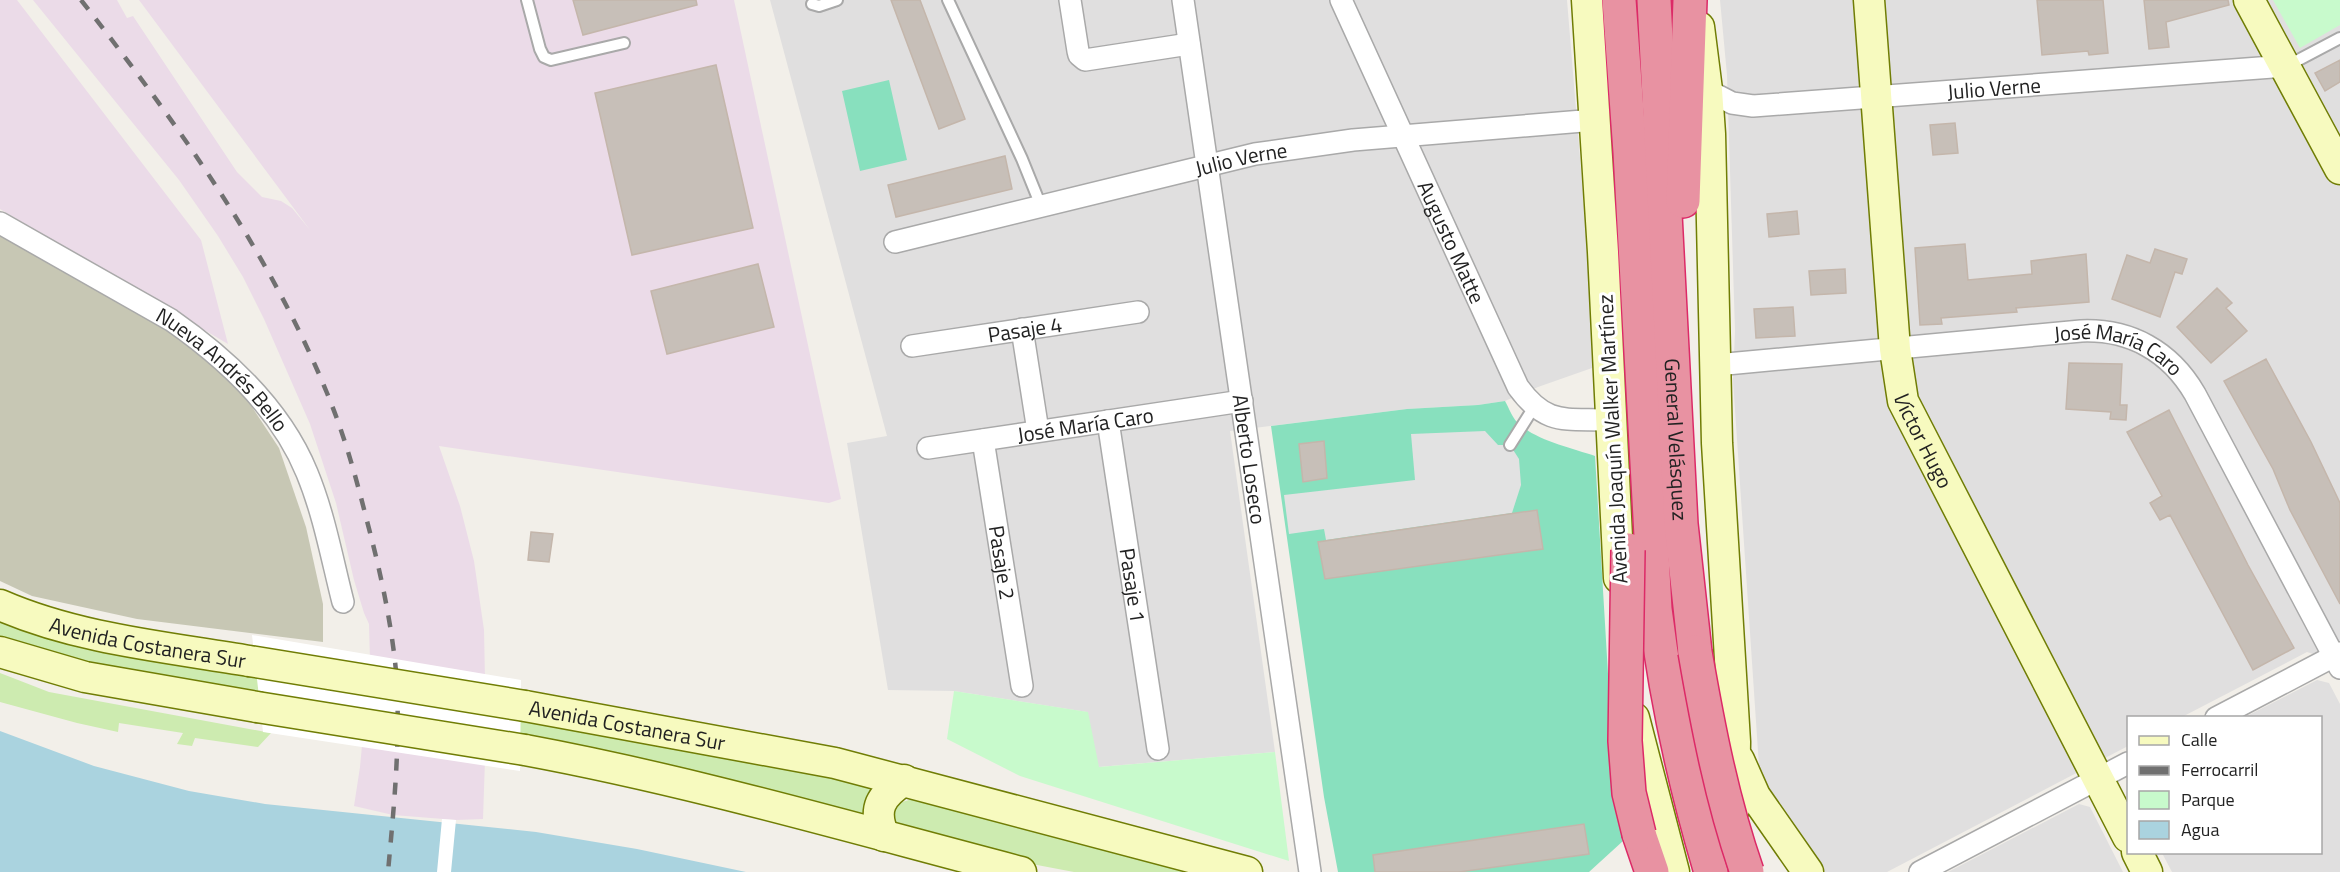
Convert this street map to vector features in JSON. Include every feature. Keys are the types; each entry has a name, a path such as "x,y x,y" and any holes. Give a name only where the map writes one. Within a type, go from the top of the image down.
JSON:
{"highway":[{"name":"General Velásquez","path":"1619,0 1641,351 1651,561 1661,657 1677,746 1711,872"},
{"name":"General Velásquez","path":"1654,0 1675,424 1687,586 1695,652 1715,763 1747,872"},
{"path":"1675,424 1690,0"},
{"path":"1641,351 1628,550 1625,741 1629,794 1652,872"}],"main road":[{"name":"Avenida Joaquín Walker Martínez","path":"1587,0 1603,252 1620,610 1631,705 1649,784 1674,872"},
{"path":"1695,0 1707,90 1719,502 1736,752 1730,872"},
{"name":"Víctor Hugo","path":"1869,0 1900,392 2127,835"},
{"path":"2249,0 2340,169"},
{"name":"Avenida Costanera Sur","path":"0,605 36,618 98,635 525,706 788,753 904,780 1247,872"},
{"name":"Avenida Costanera Sur","path":"0,652 85,677 605,765 836,822 1021,872"},
{"path":"1736,752 1755,796 1808,872"},
{"path":"884,836 878,818 880,804 891,790 904,780"},
{"path":"2138,854 2147,872"}],"street":[{"path":"1070,0 1079,55 1085,60 1189,44"},
{"name":"Alberto Loseco","path":"1183,0 1310,872"},
{"name":"Augusto Matte","path":"1341,0 1512,376 1534,407"},
{"name":"Julio Verne","path":"1707,90 1723,100 1742,106 2286,66"},
{"name":"Julio Verne","path":"895,242 1207,165 1304,146 1404,135 1595,120"},
{"name":"Nueva Andrés Bello","path":"0,223 171,320 197,338 239,375 279,422 306,471 315,493 343,602"},
{"name":"Pasaje 4","path":"912,346 1138,312"},
{"path":"1022,329 1038,431"},
{"name":"José María Caro","path":"1716,365 2097,331 2130,337 2162,355 2187,379 2338,659"},
{"name":"José María Caro","path":"928,448 1242,401"},
{"path":"1534,407 1545,415 1562,419 1610,420"},
{"name":"Pasaje 1","path":"1108,421 1158,749"},
{"name":"Pasaje 2","path":"983,440 1023,686"},
{"path":"2218,716 2338,659"},
{"path":"1920,872 2127,764"}],"lane":[{"path":"527,0 544,57 551,60 624,43"},
{"path":"812,4 819,6 837,0"},
{"path":"948,0 1022,159 1041,206"},
{"path":"2286,66 2340,38"},
{"path":"1510,445 1534,407"}],"shaded area":[{"path":"0,0 17,0 201,240 228,344 0,209"},
{"path":"33,0 117,0 127,18 133,16 237,172 262,197 281,201 292,208 310,230 139,0 734,0 841,499 829,503 439,446 460,506 474,561 484,630 486,730 483,819 456,820 393,815 354,806 370,660 369,624 354,580 336,503 310,424 264,319 243,277 218,236 179,180"},
{"path":"770,0 1567,0 1590,279 1592,368 1505,401 1407,409 1230,431 1275,752 1098,767 1087,712 954,691 888,690 847,443 887,436"},
{"path":"1720,0 2340,0 2340,663 2307,652 2184,716 2127,716 2127,747 1887,872 1824,872 1760,781 1733,380 1735,331 1727,75"},
{"path":"0,233 164,325 239,387 279,448 306,527 323,604 323,642 137,619 32,596 0,581"},
{"path":"1485,431 1498,445 1510,445 1519,459 1521,485 1512,513 1326,540 1324,529 1289,534 1284,495 1415,480 1411,434"},
{"path":"2317,680 2329,683 2340,704 2340,872 2172,872 2163,854 2322,854 2322,716 2247,716"},
{"path":"2079,804 2090,807 2123,872 1948,872"}],"green space":[{"path":"2273,0 2340,0 2340,25 2300,48"},
{"path":"889,80 907,160 860,171 842,91"},
{"path":"1505,401 1515,420 1533,434 1595,456 1615,791 1623,841 1589,872 1338,872 1324,797 1271,426 1407,409"},
{"path":"0,616 879,781 871,821 109,675 0,640"},
{"path":"0,673 49,692 271,733 258,747 195,738 192,746 177,744 183,733 119,723 118,732 77,723 0,702"},
{"path":"954,691 1088,712 1099,767 1275,752 1289,861 1020,776 947,739"},
{"path":"912,799 1210,872 1074,872 1005,859 901,833 892,816 896,804"}],"water":[{"path":"0,731 94,766 189,791 265,804 536,832 637,849 746,872 0,872"}],"pier":[{"path":"252,635 521,680 520,771 263,732"},
{"path":"442,819 456,820 451,872 437,872"}],"building":[{"path":"573,0 696,0 697,5 583,35"},
{"path":"891,0 920,0 965,119 939,129"},
{"path":"2037,0 2103,0 2108,53 2089,55 2088,51 2042,55"},
{"path":"2144,0 2228,0 2229,5 2166,22 2169,47 2149,49"},
{"path":"2340,60 2340,82 2325,91 2315,73"},
{"path":"716,65 753,228 632,255 595,93"},
{"path":"1955,123 1958,153 1933,155 1930,125"},
{"path":"1005,156 1012,189 896,217 888,185"},
{"path":"1797,211 1799,234 1769,237 1767,214"},
{"path":"1965,244 1968,280 2032,274 2031,261 2086,254 2089,302 2016,308 2017,312 1941,318 1942,324 1920,325 1915,248"},
{"path":"2155,249 2187,259 2182,274 2175,272 2160,317 2112,299 2127,255 2150,263"},
{"path":"758,264 774,327 667,354 651,291"},
{"path":"1845,269 1846,293 1811,295 1809,271"},
{"path":"2217,288 2232,303 2226,308 2247,331 2211,363 2177,327"},
{"path":"1793,307 1795,336 1756,338 1754,309"},
{"path":"2266,359 2311,442 2340,503 2340,604 2290,510 2273,469 2224,381"},
{"path":"2069,363 2122,364 2120,405 2127,405 2126,420 2110,419 2111,412 2066,409"},
{"path":"2169,410 2248,565 2294,648 2253,670 2170,515 2160,520 2150,503 2162,496 2127,432"},
{"path":"1324,441 1327,478 1303,482 1299,444"},
{"path":"1537,510 1543,549 1325,579 1318,542"},
{"path":"531,532 553,534 549,562 528,560"},
{"path":"1584,824 1589,854 1459,872 1375,872 1373,855"}],"railway":[{"path":"81,0 151,93 218,188 277,288 303,340 339,424 376,558 394,652 397,747 388,872"}]}
